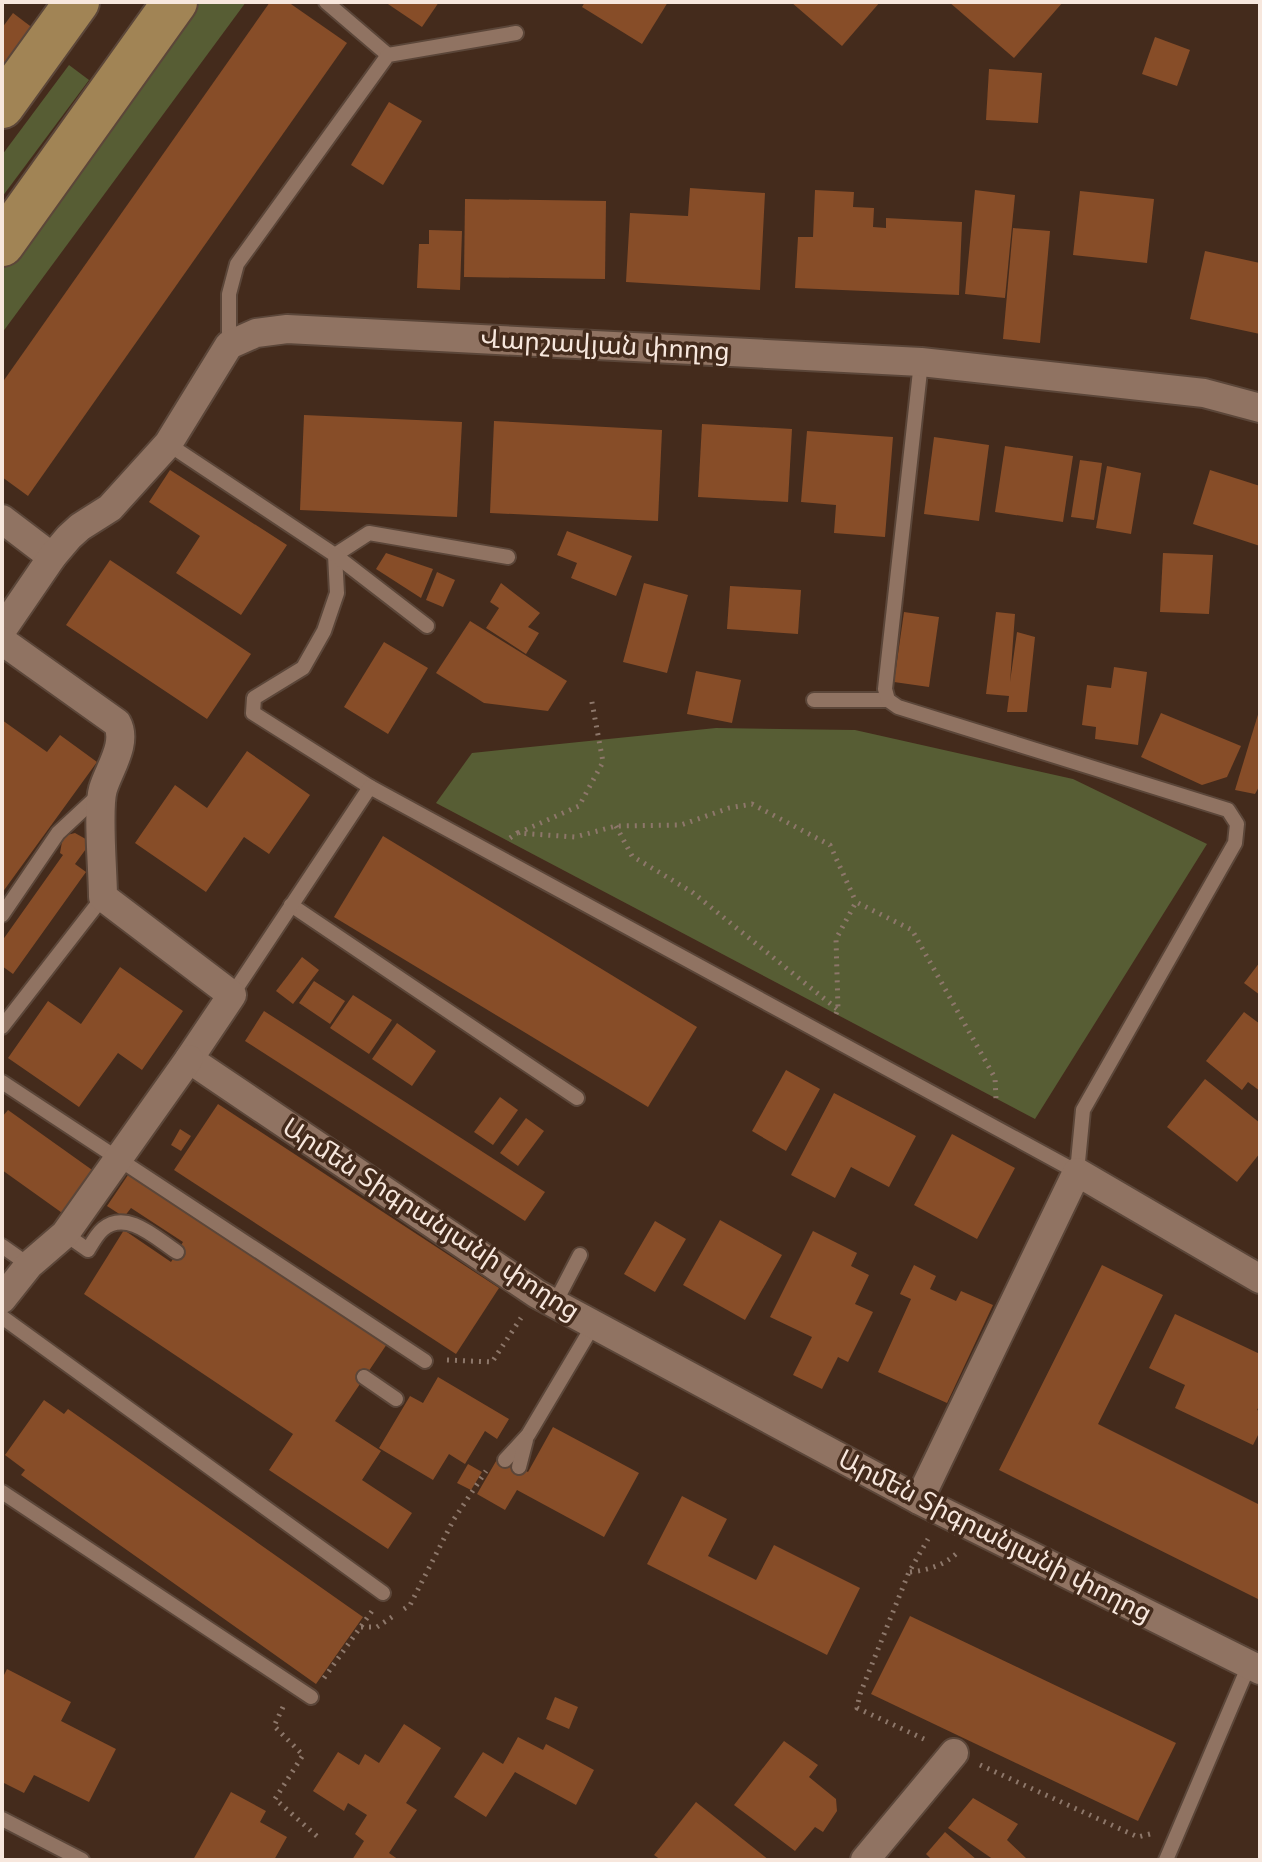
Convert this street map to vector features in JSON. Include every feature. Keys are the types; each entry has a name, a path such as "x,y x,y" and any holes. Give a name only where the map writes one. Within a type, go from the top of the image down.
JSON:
{"main road":[{"path":"2,106 77,2"},
{"path":"2,244 175,2"}],"street":[{"name":"Վարշավյան փողոց","path":"229,345 256,333 287,329 921,362 1204,393 1260,408"},
{"path":"2,630 52,557 80,527 110,508 168,444 229,345"},
{"path":"2,519 52,557"},
{"path":"2,641 117,723 121,731 121,741 101,793 103,897 232,995 65,1234 29,1265 2,1299"},
{"name":"Արմեն Տիգրանյանի փողոց","path":"189,1059 546,1298 932,1507 1255,1668"},
{"path":"932,1507 1077,1172 1260,1279"},
{"path":"865,1860 954,1753"}],"lane":[{"path":"326,2 388,55"},
{"path":"229,345 229,294 237,264 388,55 516,33"},
{"path":"888,700 885,689 921,362"},
{"path":"168,444 335,555 427,626"},
{"path":"335,555 369,533 508,557"},
{"path":"335,555 337,593 324,631 303,668 254,698 253,713 370,787 1077,1172 1083,1110 1235,843 1237,824 1228,810 898,707 888,700 814,700"},
{"path":"232,995 370,787"},
{"path":"2,915 58,833 101,793"},
{"path":"2,1027 103,897"},
{"path":"291,905 577,1098"},
{"path":"2,1082 425,1361"},
{"path":"65,1234 88,1250 104,1229 117,1222 131,1222 136,1232 170,1251"},
{"path":"2,1246 29,1265"},
{"path":"546,1298 580,1255"},
{"path":"2,1317 383,1593"},
{"path":"512,1463 594,1324"},
{"path":"364,1377 396,1399"},
{"path":"2,1492 311,1697"},
{"path":"1166,1860 1255,1668"},
{"path":"2,1819 82,1860"}],"path":[{"path":"489,851 517,833 579,806 603,762 591,697"},
{"path":"517,833 575,837 616,826 681,825 729,808 752,804 830,845 856,902 912,930 995,1078 997,1128"},
{"path":"616,826 632,856 692,892 838,1009"},
{"path":"825,1034 838,1009 836,939 856,902"},
{"path":"425,1361 440,1372 447,1360 492,1362 546,1298"},
{"path":"361,1627 377,1627 410,1605 454,1519 489,1466"},
{"path":"932,1507 857,1708 1138,1837"},
{"path":"909,1572 929,1570 951,1559"},
{"path":"311,1697 368,1618"},
{"path":"274,1726 303,1755 275,1799 319,1838"}],"green space":[{"path":"198,2 246,2 2,333 2,266"},
{"path":"69,65 89,80 2,197 2,155"},
{"path":"716,728 855,730 1073,779 1207,844 1035,1119 436,803 472,753"}],"building":[{"path":"270,2 288,2 347,43 28,496 2,477 2,383"},
{"path":"385,2 439,2 422,27"},
{"path":"585,2 668,2 642,44 582,7"},
{"path":"791,2 880,2 842,46"},
{"path":"949,2 1063,2 1014,58"},
{"path":"13,13 38,32 12,68 2,61 2,28"},
{"path":"1155,37 1190,50 1177,86 1142,74"},
{"path":"989,69 1042,73 1038,123 986,120"},
{"path":"389,102 422,121 383,185 351,165"},
{"path":"690,188 765,193 760,290 626,282 630,213 688,216"},
{"path":"815,190 854,192 853,207 874,208 873,227 886,228 886,218 962,222 959,295 795,288 798,237 813,237"},
{"path":"975,190 1015,195 1005,298 965,294"},
{"path":"1080,191 1154,199 1147,263 1073,255"},
{"path":"465,199 606,201 605,279 464,277"},
{"path":"1013,228 1050,231 1040,343 1003,339"},
{"path":"429,230 462,231 460,290 417,288 419,244 429,244"},
{"path":"1205,251 1260,263 1260,334 1190,319"},
{"path":"304,415 462,422 457,517 300,510"},
{"path":"494,421 662,430 658,521 490,513"},
{"path":"702,424 792,429 788,502 698,497"},
{"path":"807,431 893,437 885,537 834,533 836,505 801,502"},
{"path":"934,437 989,445 979,521 924,514"},
{"path":"1005,446 1073,456 1063,522 995,512"},
{"path":"1080,460 1102,463 1094,520 1071,517"},
{"path":"1107,466 1141,473 1131,534 1096,528"},
{"path":"170,470 287,545 241,615 176,573 200,536 149,502"},
{"path":"1210,470 1260,486 1260,546 1193,524"},
{"path":"567,531 632,556 616,596 571,578 577,563 557,555"},
{"path":"386,553 433,569 421,598 376,569"},
{"path":"1163,553 1213,555 1209,614 1160,612"},
{"path":"110,560 251,654 207,719 66,625"},
{"path":"437,572 455,580 443,607 426,600"},
{"path":"501,583 540,613 528,627 539,633 526,654 486,628 499,608 490,602"},
{"path":"644,583 688,595 667,673 623,662"},
{"path":"730,586 801,590 798,634 727,629"},
{"path":"904,612 939,617 929,687 894,682"},
{"path":"996,612 1015,614 1010,682 1017,632 1035,637 1027,712 1007,712 1009,696 986,694"},
{"path":"470,621 567,681 548,711 484,703 436,673"},
{"path":"384,642 428,668 388,734 344,707"},
{"path":"1114,667 1147,672 1138,745 1095,739 1096,727 1082,725 1087,685 1111,688"},
{"path":"696,671 741,680 732,723 687,714"},
{"path":"1260,708 1260,785 1255,794 1235,790"},
{"path":"1161,713 1241,746 1227,777 1202,785 1141,757"},
{"path":"2,720 47,752 60,735 97,762 2,893"},
{"path":"247,751 310,795 269,854 244,837 206,892 135,843 175,785 207,808"},
{"path":"75,833 91,842 75,864 86,872 13,974 2,966 2,941 63,855 60,853 63,836"},
{"path":"383,836 697,1027 648,1107 334,917"},
{"path":"302,957 319,970 293,1004 276,991"},
{"path":"1260,962 1260,995 1244,983"},
{"path":"120,967 183,1011 142,1070 118,1053 79,1107 8,1058 48,1001 81,1024"},
{"path":"314,981 345,1001 330,1024 299,1003"},
{"path":"353,995 392,1020 369,1054 330,1028"},
{"path":"264,1011 545,1192 525,1221 245,1041"},
{"path":"1244,1012 1260,1024 1260,1091 1248,1082 1242,1090 1206,1061"},
{"path":"397,1023 436,1051 412,1086 372,1059"},
{"path":"786,1070 820,1089 786,1151 752,1131"},
{"path":"1205,1079 1260,1123 1260,1153 1237,1182 1167,1127"},
{"path":"834,1093 916,1136 889,1187 851,1167 835,1198 791,1175"},
{"path":"500,1097 518,1110 493,1145 474,1132"},
{"path":"218,1104 499,1288 456,1354 174,1170"},
{"path":"8,1110 95,1172 65,1215 2,1170 2,1117"},
{"path":"526,1118 544,1131 518,1166 500,1153"},
{"path":"180,1129 191,1136 181,1151 171,1145"},
{"path":"952,1134 1015,1168 977,1239 914,1205"},
{"path":"130,1172 387,1344 335,1421 381,1451 362,1480 412,1513 388,1549 269,1470 293,1434 84,1294 124,1230 171,1262 183,1242 131,1208 124,1217 107,1206"},
{"path":"720,1220 782,1255 745,1320 683,1285"},
{"path":"655,1221 686,1239 655,1292 624,1274"},
{"path":"813,1231 857,1253 851,1266 869,1275 855,1304 873,1312 848,1362 838,1357 822,1389 793,1375 812,1337 770,1317"},
{"path":"914,1265 936,1276 930,1289 956,1301 961,1291 993,1305 947,1403 878,1372 911,1299 900,1294"},
{"path":"1102,1265 1163,1295 1098,1424 1260,1505 1260,1600 999,1470"},
{"path":"1175,1314 1260,1354 1260,1404 1257,1410 1260,1411 1260,1431 1253,1445 1175,1408 1185,1385 1149,1368"},
{"path":"438,1377 509,1419 497,1439 485,1431 465,1464 449,1454 433,1480 379,1448 410,1396 423,1403"},
{"path":"44,1400 64,1414 68,1409 363,1617 316,1684 21,1475 25,1470 5,1455"},
{"path":"553,1427 639,1473 604,1537 517,1490 505,1510 477,1494 499,1456 528,1472"},
{"path":"468,1464 482,1472 471,1490 457,1483"},
{"path":"682,1496 727,1519 708,1556 756,1580 774,1545 860,1588 827,1655 647,1564"},
{"path":"910,1616 1176,1743 1138,1821 871,1694"},
{"path":"7,1669 71,1702 61,1721 116,1749 89,1802 34,1775 24,1793 2,1782 2,1679"},
{"path":"555,1697 578,1707 569,1729 546,1719"},
{"path":"404,1724 441,1748 406,1803 417,1810 389,1853 399,1860 352,1860 364,1841 355,1834 367,1815 348,1803 344,1811 313,1791 338,1752 359,1765 365,1754 379,1763"},
{"path":"518,1737 543,1750 546,1744 594,1770 576,1805 515,1772 486,1817 454,1797 483,1752 503,1764"},
{"path":"784,1741 818,1765 809,1777 836,1799 837,1811 823,1832 815,1827 795,1851 734,1805"},
{"path":"231,1792 266,1811 260,1822 287,1837 274,1860 193,1860"},
{"path":"973,1798 1018,1824 1007,1840 1028,1860 994,1860 948,1828"},
{"path":"696,1802 769,1860 661,1860 654,1855"},
{"path":"945,1832 977,1860 932,1860 926,1854"}]}
